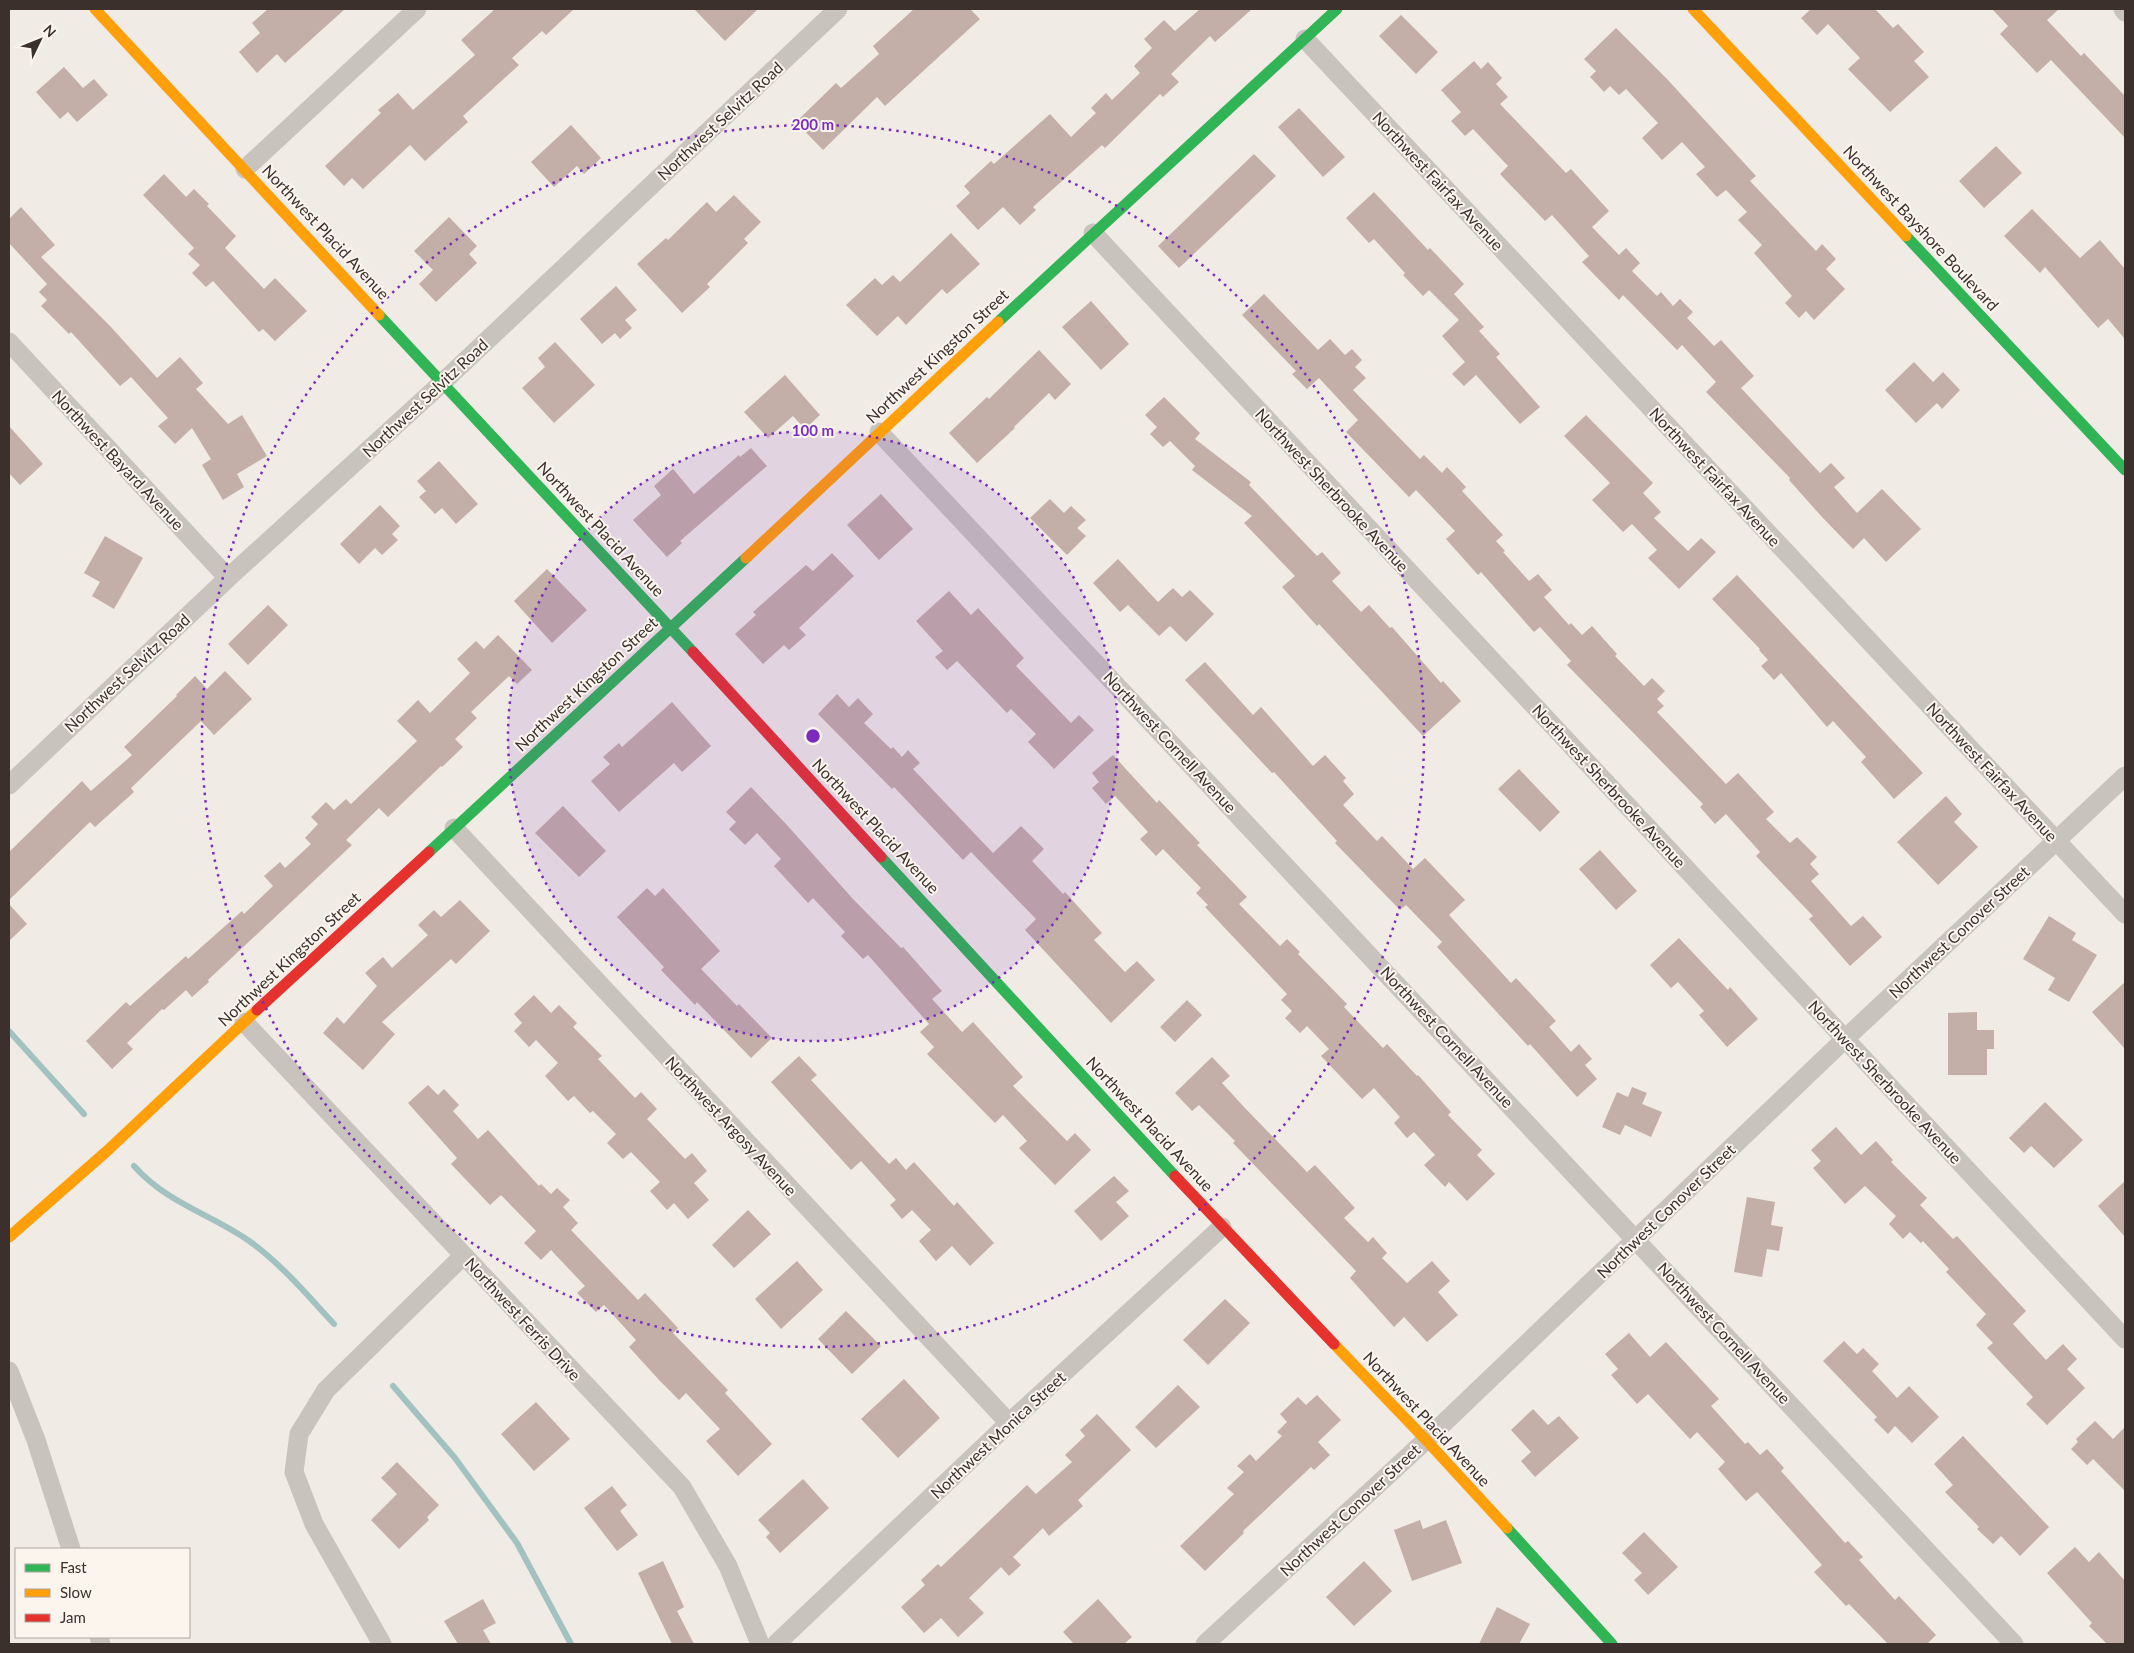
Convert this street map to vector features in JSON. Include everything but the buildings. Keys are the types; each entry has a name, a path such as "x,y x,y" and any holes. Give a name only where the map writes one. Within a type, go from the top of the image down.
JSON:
{"street":[{"name":"Northwest Placid Avenue","path":"95,9 671,628 1222,1227 1426,1440 1612,1644"},
{"path":"245,169 417,9"},
{"name":"Northwest Selvitz Road","path":"12,775 443,382 838,9"},
{"name":"Northwest Kingston Street","path":"9,1238 108,1151 244,1022 671,628 1093,233 1337,9"},
{"name":"Northwest Bayshore Boulevard","path":"1693,9 2125,470"},
{"name":"Northwest Fairfax Avenue","path":"1305,39 2125,914"},
{"name":"Northwest Sherbrooke Avenue","path":"1093,233 2125,1339"},
{"name":"Northwest Bayard Avenue","path":"9,342 228,578"},
{"name":"Northwest Cornell Avenue","path":"879,432 2014,1644"},
{"name":"Northwest Conover Street","path":"1205,1644 1426,1440 1845,1039 2125,776"},
{"name":"Northwest Argosy Avenue","path":"454,828 1009,1423"},
{"name":"Northwest Ferris Drive","path":"244,1022 682,1486 728,1566 760,1644"},
{"name":"Northwest Monica Street","path":"776,1644 1009,1423 1222,1227"},
{"path":"382,1644 310,1515 294,1472 300,1434 326,1390 463,1256"},
{"path":"9,1371 36,1440 71,1548"}],"waterway":[{"path":"9,1031 84,1114"},
{"path":"134,1166 147,1179 176,1200 252,1243 274,1261 334,1324"},
{"path":"393,1386 455,1458 517,1543 571,1644"}],"traffic: fast":[{"path":"998,322 1337,9"},
{"path":"1906,236 2125,470"},
{"path":"379,315 693,652"},
{"path":"429,852 746,558"},
{"path":"881,857 1175,1176"},
{"path":"1507,1528 1612,1644"}],"traffic: slow":[{"path":"95,9 379,315"},
{"path":"1693,9 1906,236"},
{"path":"746,558 998,322"},
{"path":"9,1237 107,1151 257,1010"},
{"path":"1334,1344 1507,1528"}],"traffic: jam":[{"path":"693,652 881,857"},
{"path":"257,1010 429,852"},
{"path":"1175,1176 1334,1344"}]}
